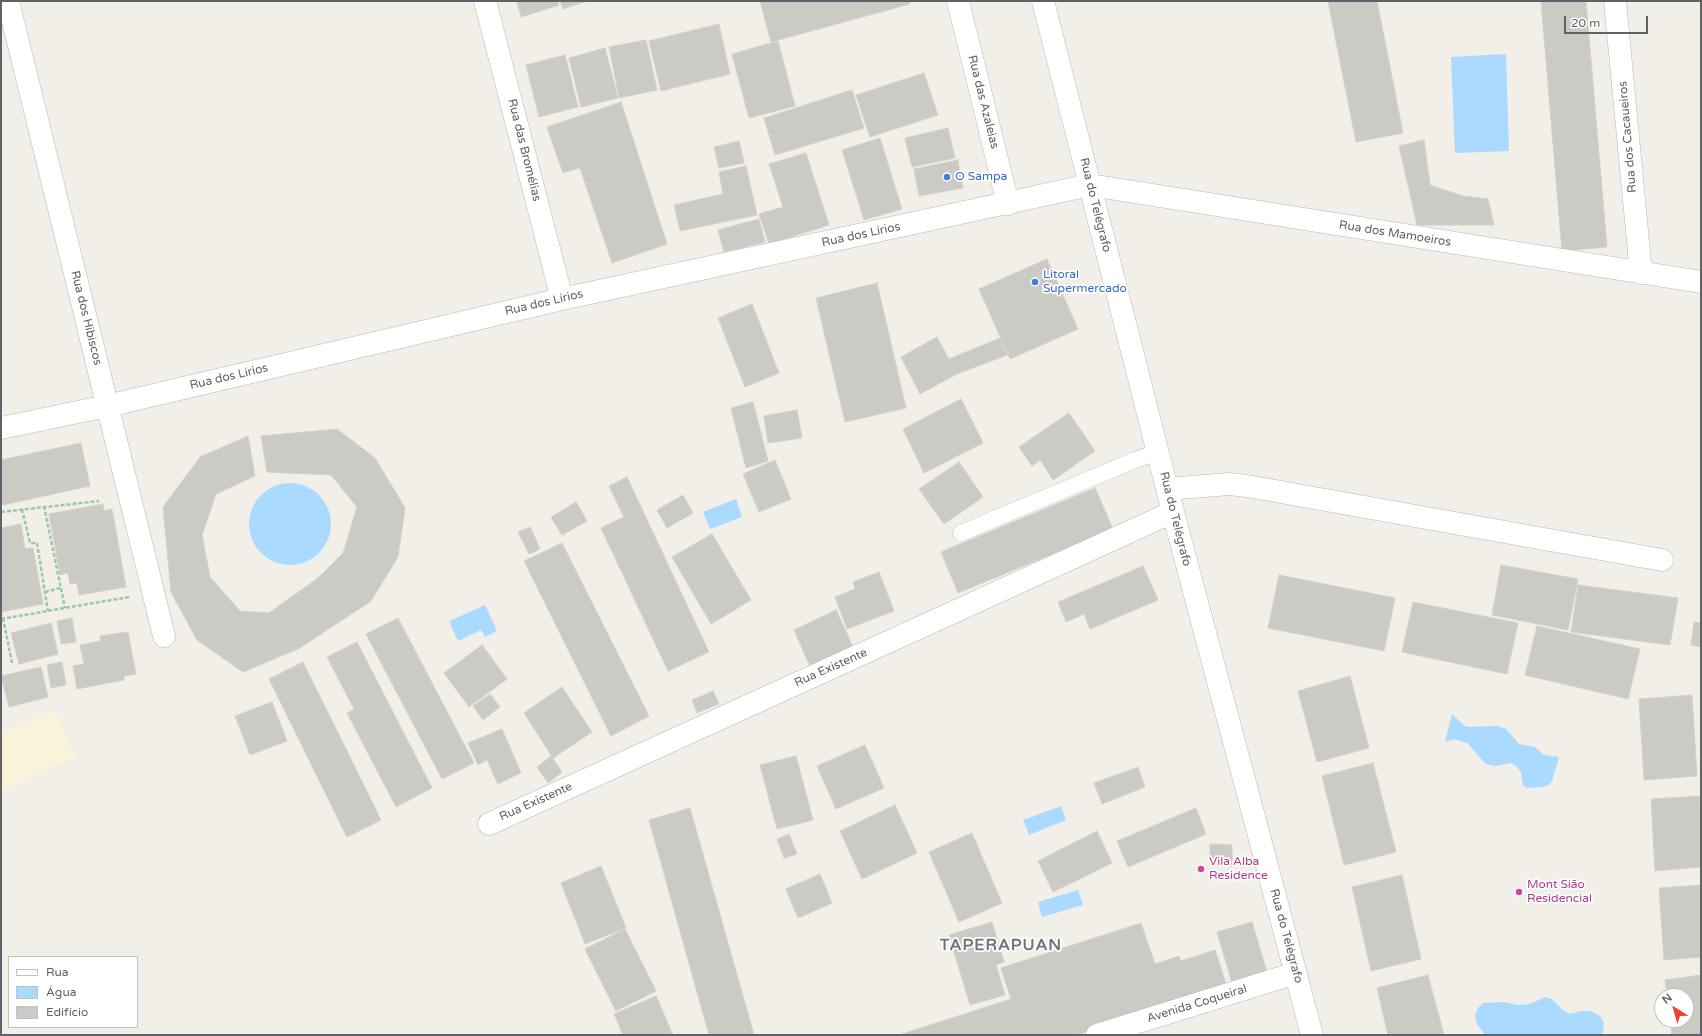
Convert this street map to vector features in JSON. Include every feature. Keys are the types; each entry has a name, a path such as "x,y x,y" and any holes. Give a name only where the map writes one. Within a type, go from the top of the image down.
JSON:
{"street":[{"name":"Rua dos Hibiscos","path":"8,1 164,636"},
{"name":"Rua das Bromélias","path":"485,1 562,299"},
{"name":"Rua das Azaleias","path":"958,1 1008,204"},
{"name":"Rua do Telégrafo","path":"1043,1 1167,489 1312,1035"},
{"name":"Rua dos Cacaueiros","path":"1615,1 1641,273"},
{"name":"Rua dos Lírios","path":"1,428 107,406 562,299 1008,204 1090,185"},
{"name":"Rua dos Mamoeiros","path":"1090,185 1701,282"},
{"path":"1167,489 1229,484 1247,486 1662,560"},
{"name":"Rua Existente","path":"489,824 1173,512"},
{"name":"Avenida Coqueiral","path":"1098,1035 1296,973"}],"lane":[{"path":"961,533 1135,460 1158,452"}],"path":[{"path":"1,512 99,501"},
{"path":"44,506 65,608"},
{"path":"22,509 30,543 37,543 48,611"},
{"path":"45,592 60,588"},
{"path":"12,663 2,618 154,594"},
{"path":"1,651 1,657"}],"sand":[{"path":"54,710 75,756 38,773 17,727"},
{"path":"16,727 37,774 1,790 1,734"}],"water":[{"path":"1506,54 1509,151 1455,153 1451,57"},
{"path":"282,483 298,483 313,489 325,501 331,516 331,532 325,547 313,559 298,565 282,565 267,559 255,547 249,532 249,516 255,501 267,489"},
{"path":"736,499 742,517 710,529 703,512"},
{"path":"485,605 497,631 485,637 481,630 458,641 449,621"},
{"path":"1452,714 1465,726 1497,726 1506,729 1519,744 1535,747 1544,755 1559,757 1552,781 1549,785 1543,787 1528,788 1523,786 1521,773 1517,767 1511,763 1495,766 1486,764 1467,743 1454,739 1445,742"},
{"path":"1061,806 1066,820 1029,835 1023,820"},
{"path":"1078,890 1083,905 1042,917 1038,902"},
{"path":"1545,997 1552,999 1564,1011 1570,1014 1581,1011 1591,1011 1600,1016 1604,1023 1603,1033 1601,1035 1485,1035 1477,1024 1475,1015 1478,1008 1483,1003 1503,1002 1518,1005 1530,1004"}],"building":[{"path":"517,1 557,1 559,5 521,17"},
{"path":"560,1 587,1 563,9"},
{"path":"760,1 909,1 910,4 771,42"},
{"path":"1328,1 1377,1 1403,133 1356,142"},
{"path":"1541,1 1586,1 1607,247 1562,251"},
{"path":"719,24 730,74 661,91 649,41"},
{"path":"646,40 657,90 619,98 609,47"},
{"path":"778,41 795,106 749,118 732,54"},
{"path":"605,48 618,98 581,107 569,58"},
{"path":"565,55 578,107 539,117 526,65"},
{"path":"924,73 938,115 870,137 856,95"},
{"path":"852,90 864,128 775,155 764,118"},
{"path":"621,102 667,244 612,263 580,168 563,173 547,127"},
{"path":"948,128 955,158 912,167 905,138"},
{"path":"880,138 902,209 864,220 842,150"},
{"path":"1424,140 1430,185 1463,196 1488,199 1494,225 1417,225 1399,146"},
{"path":"739,141 744,163 719,168 714,147"},
{"path":"806,153 829,225 769,244 759,214 783,207 769,164"},
{"path":"958,160 963,188 919,196 914,169"},
{"path":"746,166 757,215 680,231 674,205 723,194 719,172"},
{"path":"759,219 765,242 724,252 718,230"},
{"path":"1047,259 1078,329 1010,359 979,289"},
{"path":"877,283 906,408 845,422 816,298"},
{"path":"752,304 779,373 745,387 718,318"},
{"path":"937,337 957,374 920,394 901,357"},
{"path":"1000,338 1007,355 957,374 949,359"},
{"path":"961,399 983,443 924,473 903,429"},
{"path":"753,402 768,461 746,468 731,408"},
{"path":"797,410 802,438 768,443 764,416"},
{"path":"1069,413 1095,451 1053,480 1040,460 1032,466 1019,447"},
{"path":"337,429 375,458 405,508 398,557 371,601 300,648 243,672 197,640 171,592 163,507 200,457 248,436 255,476 216,494 202,535 210,577 240,611 269,613 318,578 343,553 357,507 331,475 267,472 261,436"},
{"path":"81,443 90,486 3,505 1,494 1,460"},
{"path":"775,460 791,499 759,512 743,474"},
{"path":"959,462 983,497 944,524 919,489"},
{"path":"627,477 709,652 668,671 601,528 624,517 609,486"},
{"path":"1095,488 1113,529 958,593 941,552"},
{"path":"683,495 693,513 667,528 657,510"},
{"path":"576,502 587,521 562,535 551,517"},
{"path":"103,504 104,511 112,509 126,587 79,595 77,583 70,584 68,573 60,575 49,514"},
{"path":"21,524 25,549 33,548 43,604 1,612 1,528"},
{"path":"530,527 540,549 529,554 518,532"},
{"path":"712,534 751,600 711,624 672,557"},
{"path":"562,543 649,716 611,736 524,561"},
{"path":"1501,565 1578,579 1568,630 1492,615"},
{"path":"1143,566 1158,600 1090,629 1084,614 1066,622 1058,602"},
{"path":"879,572 894,611 847,629 835,597 855,589 853,582"},
{"path":"1279,575 1395,598 1384,651 1268,628"},
{"path":"1578,585 1678,598 1670,645 1571,632"},
{"path":"1413,602 1518,623 1507,674 1402,652"},
{"path":"836,610 853,647 810,666 794,630"},
{"path":"72,618 76,642 61,644 57,621"},
{"path":"398,618 474,763 442,779 366,634"},
{"path":"1694,622 1701,623 1701,647 1691,645"},
{"path":"51,623 58,654 19,664 11,633"},
{"path":"1537,626 1640,649 1628,699 1525,675"},
{"path":"128,632 136,674 124,676 124,680 77,689 73,666 84,664 80,645 100,641 100,636"},
{"path":"357,642 432,788 396,807 347,713 354,709 327,657"},
{"path":"482,645 507,679 469,707 444,673"},
{"path":"62,662 66,685 51,688 47,665"},
{"path":"303,662 381,820 347,837 269,679"},
{"path":"41,667 48,697 9,707 1,676"},
{"path":"1350,676 1369,748 1317,762 1298,691"},
{"path":"562,687 592,732 553,758 524,713"},
{"path":"713,691 719,704 697,713 692,700"},
{"path":"490,694 500,707 483,720 473,706"},
{"path":"1692,695 1697,776 1644,780 1639,699"},
{"path":"272,702 287,741 250,755 235,716"},
{"path":"502,729 521,773 498,784 487,760 478,765 468,743"},
{"path":"865,745 884,788 836,809 817,766"},
{"path":"551,756 562,772 548,783 537,767"},
{"path":"796,756 813,820 777,829 760,765"},
{"path":"1373,763 1396,852 1344,865 1322,776"},
{"path":"1138,767 1145,787 1102,804 1094,783"},
{"path":"1700,796 1701,867 1655,871 1651,799"},
{"path":"895,805 917,853 862,879 840,831"},
{"path":"690,808 754,1035 709,1035 649,820"},
{"path":"1196,808 1206,834 1128,867 1117,841"},
{"path":"1097,831 1112,863 1053,892 1038,861"},
{"path":"972,833 1002,903 959,922 929,852"},
{"path":"789,834 797,854 784,858 777,839"},
{"path":"1210,844 1232,845 1232,865 1210,865"},
{"path":"601,866 626,928 585,944 561,883"},
{"path":"820,874 832,903 798,918 786,889"},
{"path":"1402,875 1421,959 1371,971 1352,887"},
{"path":"1701,885 1701,957 1664,960 1659,888"},
{"path":"992,922 1004,962 996,965 1005,995 970,1005 949,935"},
{"path":"1252,922 1268,976 1233,986 1217,932"},
{"path":"1141,923 1155,964 1179,956 1181,961 1215,950 1227,987 1077,1035 899,1035 1011,999 1001,968"},
{"path":"625,929 656,991 616,1011 585,949"},
{"path":"1428,975 1444,1035 1388,1035 1377,988"},
{"path":"1701,975 1701,1035 1672,1035 1671,1028 1694,1028 1694,988 1666,988 1665,980"},
{"path":"656,996 673,1035 623,1035 614,1014"}],"place":[{"name":"O Sampa","path":"947,177"},
{"name":"Litoral Supermercado","path":"1035,282"},
{"name":"Vila Alba Residence","path":"1201,869"},
{"name":"Mont Sião Residencial","path":"1519,892"}],"district":[{"name":"TAPERAPUAN","path":"1001,946"}]}
